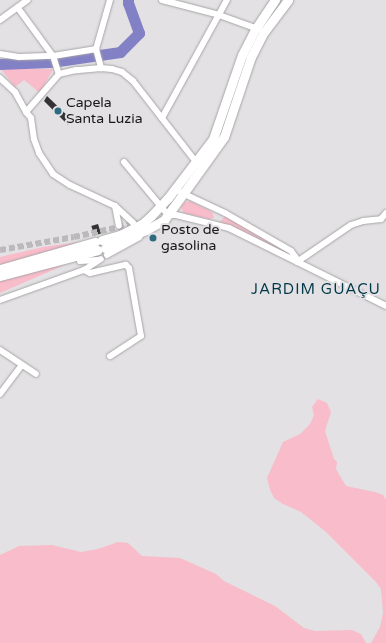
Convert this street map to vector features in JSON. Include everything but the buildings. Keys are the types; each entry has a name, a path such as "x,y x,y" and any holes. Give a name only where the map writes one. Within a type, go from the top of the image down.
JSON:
{"highway":[{"path":"0,269 101,251 120,235 142,224 176,188 213,139 242,55 256,28 275,0"},
{"path":"0,276 79,258 101,251 164,220 224,137 250,57 264,32 288,0"}],"street":[{"path":"0,20 28,0"},
{"path":"101,68 98,55 110,0"},
{"path":"162,0 219,15 264,32"},
{"path":"162,118 227,0"},
{"path":"18,8 54,60 59,74"},
{"path":"0,54 54,60 98,55"},
{"path":"26,112 59,74 76,70 101,68 112,69 122,72 133,81 196,162"},
{"path":"0,78 15,92 31,118 34,139 39,153 53,174 70,185 115,206 133,223"},
{"path":"124,162 168,215 216,224 229,228 386,306"},
{"path":"176,188 183,194 224,213 291,251 299,263"},
{"path":"115,206 120,226"},
{"path":"216,224 224,213"},
{"path":"299,263 351,225 363,221 381,219 386,213"},
{"path":"0,300 84,270 101,251"},
{"path":"79,258 84,270 90,273 126,264 129,268 141,336 110,356"},
{"path":"0,350 36,374"},
{"path":"0,394 22,365"}],"shaded area":[{"path":"1,69 53,69 40,93 24,80 15,87"},
{"path":"190,201 212,212 214,218 209,219 184,213 181,208 182,205 185,202"},
{"path":"225,216 288,252 288,255 220,222"},
{"path":"79,242 0,269 0,257 43,247"},
{"path":"71,258 76,260 0,293 0,281"},
{"path":"318,399 327,403 331,412 325,431 334,459 337,462 336,469 346,486 375,492 383,495 386,500 386,643 371,643 380,627 383,613 381,589 376,582 325,531 301,512 274,498 270,490 267,478 283,442 300,434 310,424 314,415 312,407"},
{"path":"118,542 128,543 142,556 180,558 216,574 224,581 275,606 304,628 315,631 352,630 361,634 366,643 0,643 0,555 19,546 52,545 81,552 98,549"}],"waterway":[{"path":"0,64 51,62 120,52 139,33 128,0"}],"tunnel":[{"path":"0,250 74,237 137,223"}],"place":[{"name":"Capela Santa Luzia","path":"58,111"},
{"name":"Posto de gasolina","path":"153,238"}],"district":[{"name":"JARDIM GUAÇU","path":"316,290"}]}
